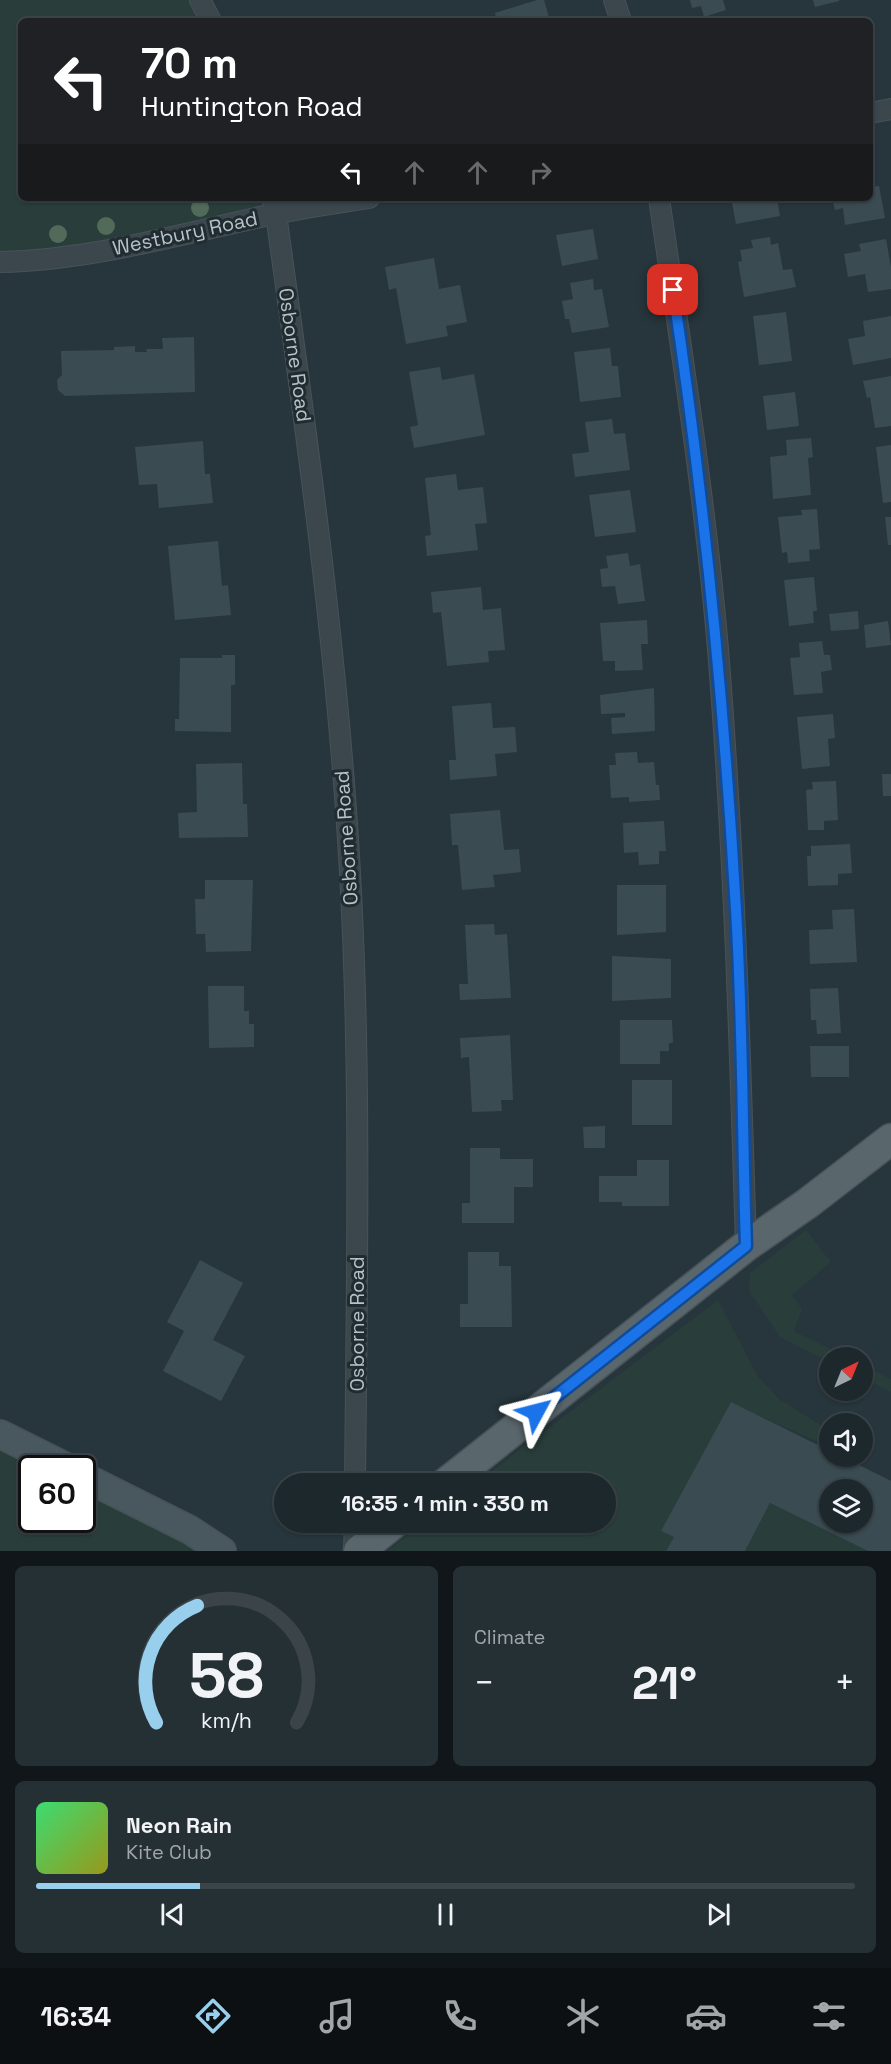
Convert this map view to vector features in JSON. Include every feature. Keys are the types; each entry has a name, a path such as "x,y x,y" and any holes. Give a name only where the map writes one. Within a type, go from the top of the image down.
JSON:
{"main road":[{"path":"459,1473 746,1246 808,1203 891,1139"},
{"path":"0,1434 42,1455"},
{"path":"96,1483 190,1530 222,1551"},
{"path":"359,1551 381,1533"}],"street":[{"path":"200,0 209,18"},
{"path":"614,0 620,18"},
{"path":"873,113 891,110"},
{"name":"Westbury Road","path":"0,262 58,257 168,238 274,206 333,201"},
{"path":"659,201 693,428 718,646 736,897 746,1246"},
{"name":"Osborne Road","path":"274,206 328,611 347,825 356,1029 355,1473"},
{"path":"354,1551 355,1533"}],"green space":[{"path":"0,0 200,0 209,18 18,18 18,201 273,201 276,214 0,262"},
{"path":"806,1230 831,1262 792,1295 802,1309 794,1331 827,1347 819,1347 819,1357 780,1337 749,1291 750,1273"},
{"path":"718,1300 757,1375 779,1399 819,1424 819,1443 731,1403 662,1531 674,1537 666,1551 387,1551 411,1533 616,1533 616,1473 489,1473"},
{"path":"873,1370 891,1379 891,1392 873,1383"},
{"path":"0,1434 42,1455 18,1455 18,1533 96,1533 96,1483 222,1551 0,1551"},
{"path":"770,1503 819,1527 819,1533 831,1533 868,1551 745,1551"}],"building":[{"path":"544,0 549,18 496,18 495,13"},
{"path":"690,0 723,0 726,10 704,17 701,6 692,8"},
{"path":"813,0 839,0 839,1 815,7"},
{"path":"879,186 885,218 845,225 843,208 835,210 833,201 873,201 873,187"},
{"path":"732,201 778,201 780,216 736,224"},
{"path":"593,229 598,259 562,266 556,235"},
{"path":"770,237 771,245 778,243 783,270 792,269 796,287 744,297 738,262 742,261 740,250 753,248 751,240"},
{"path":"886,239 891,267 891,289 868,292 865,274 848,277 844,254 861,251 859,244"},
{"path":"434,258 439,289 460,285 467,322 446,326 448,336 406,344 396,288 389,290 385,267"},
{"path":"593,279 594,290 602,289 609,327 572,333 569,319 565,319 562,301 573,299 570,283"},
{"path":"786,312 792,361 759,365 753,316"},
{"path":"891,316 891,358 853,365 848,339 865,336 863,321"},
{"path":"194,337 195,392 65,396 58,390 57,380 62,375 61,351 114,350 114,347 135,346 135,352 147,352 146,349 163,349 162,338"},
{"path":"610,348 612,366 618,366 621,397 580,402 574,352"},
{"path":"440,367 442,380 474,374 485,435 414,448 410,427 418,425 409,372"},
{"path":"891,376 891,426 875,428 870,397 867,398 863,381"},
{"path":"795,392 799,426 767,430 763,396"},
{"path":"612,419 614,434 625,433 630,470 575,477 572,454 589,452 585,422"},
{"path":"811,438 813,457 808,458 811,495 773,499 770,457 787,455 786,440"},
{"path":"203,441 205,474 210,474 213,503 159,508 157,484 139,485 135,447"},
{"path":"891,445 891,502 883,503 876,447"},
{"path":"456,474 458,490 483,487 487,523 475,524 478,550 427,556 425,536 431,535 425,478"},
{"path":"630,490 636,532 595,537 589,495"},
{"path":"817,509 820,549 809,550 810,561 788,563 787,552 782,553 778,517 802,515 801,510"},
{"path":"885,517 891,517 891,545 888,545"},
{"path":"218,541 222,586 228,585 231,615 175,620 168,546"},
{"path":"628,553 630,566 640,564 645,601 618,604 615,586 602,587 600,569 608,568 606,556"},
{"path":"814,577 817,611 813,611 814,623 789,626 784,580"},
{"path":"481,587 483,610 501,608 505,650 488,651 489,662 447,666 441,612 433,613 431,592"},
{"path":"858,611 859,629 831,631 829,614"},
{"path":"647,620 648,644 641,644 643,670 615,671 615,661 603,661 600,623"},
{"path":"888,621 891,645 866,648 864,625"},
{"path":"822,641 824,655 830,655 832,670 821,672 823,693 794,695 790,658 800,657 799,643"},
{"path":"222,655 235,655 235,685 231,685 231,732 175,731 175,719 179,719 180,658 222,658"},
{"path":"654,688 655,731 612,734 611,718 625,717 625,713 601,714 600,695"},
{"path":"491,703 493,728 515,727 517,752 495,754 497,776 450,780 449,760 456,760 452,706"},
{"path":"833,714 835,738 828,739 830,766 802,769 797,717"},
{"path":"637,752 638,763 654,762 660,800 629,802 629,797 611,798 609,765 616,765 615,753"},
{"path":"242,763 243,804 247,804 248,837 179,838 178,813 197,812 196,764"},
{"path":"882,774 891,774 891,796 883,796"},
{"path":"836,781 838,820 824,821 824,830 808,830 806,790 813,789 812,782"},
{"path":"500,810 504,850 519,849 521,872 493,875 495,887 462,890 458,845 452,845 450,814"},
{"path":"664,821 666,851 659,851 659,864 639,865 638,852 624,853 623,823"},
{"path":"850,844 852,873 838,874 838,885 808,886 807,856 811,856 811,846"},
{"path":"205,880 253,880 251,951 206,952 205,934 196,934 195,899 205,899"},
{"path":"617,885 666,885 666,932 617,935"},
{"path":"854,909 857,962 810,964 809,930 833,929 832,910"},
{"path":"494,924 495,935 507,934 511,998 460,1000 459,984 468,984 465,925"},
{"path":"612,956 671,959 671,998 612,1001"},
{"path":"208,986 244,986 244,1011 249,1011 249,1024 254,1024 254,1047 209,1048"},
{"path":"838,988 841,1033 817,1034 816,1020 811,1020 810,989"},
{"path":"620,1020 672,1020 673,1043 669,1043 669,1051 660,1051 660,1064 620,1064"},
{"path":"510,1035 513,1100 501,1100 502,1111 472,1112 469,1057 461,1058 460,1038"},
{"path":"810,1046 849,1046 849,1077 811,1077"},
{"path":"632,1080 672,1080 672,1125 632,1125"},
{"path":"605,1126 605,1148 584,1148 583,1127"},
{"path":"470,1148 500,1148 500,1159 533,1159 533,1187 514,1187 514,1223 462,1223 462,1203 470,1203"},
{"path":"637,1160 669,1160 669,1206 622,1206 622,1202 599,1202 599,1176 637,1176"},
{"path":"468,1252 499,1252 499,1266 511,1266 512,1327 460,1327 460,1304 468,1304"},
{"path":"200,1260 243,1283 213,1340 245,1356 221,1401 163,1371 184,1331 167,1322"},
{"path":"731,1402 819,1446 819,1467 863,1467 891,1481 891,1551 868,1551 831,1533 873,1533 873,1479 819,1479 819,1527 770,1503 745,1551 666,1551 674,1537 661,1531"}],"route":[{"path":"536,1412 746,1246 736,897 718,646 693,428 673,290"}]}
